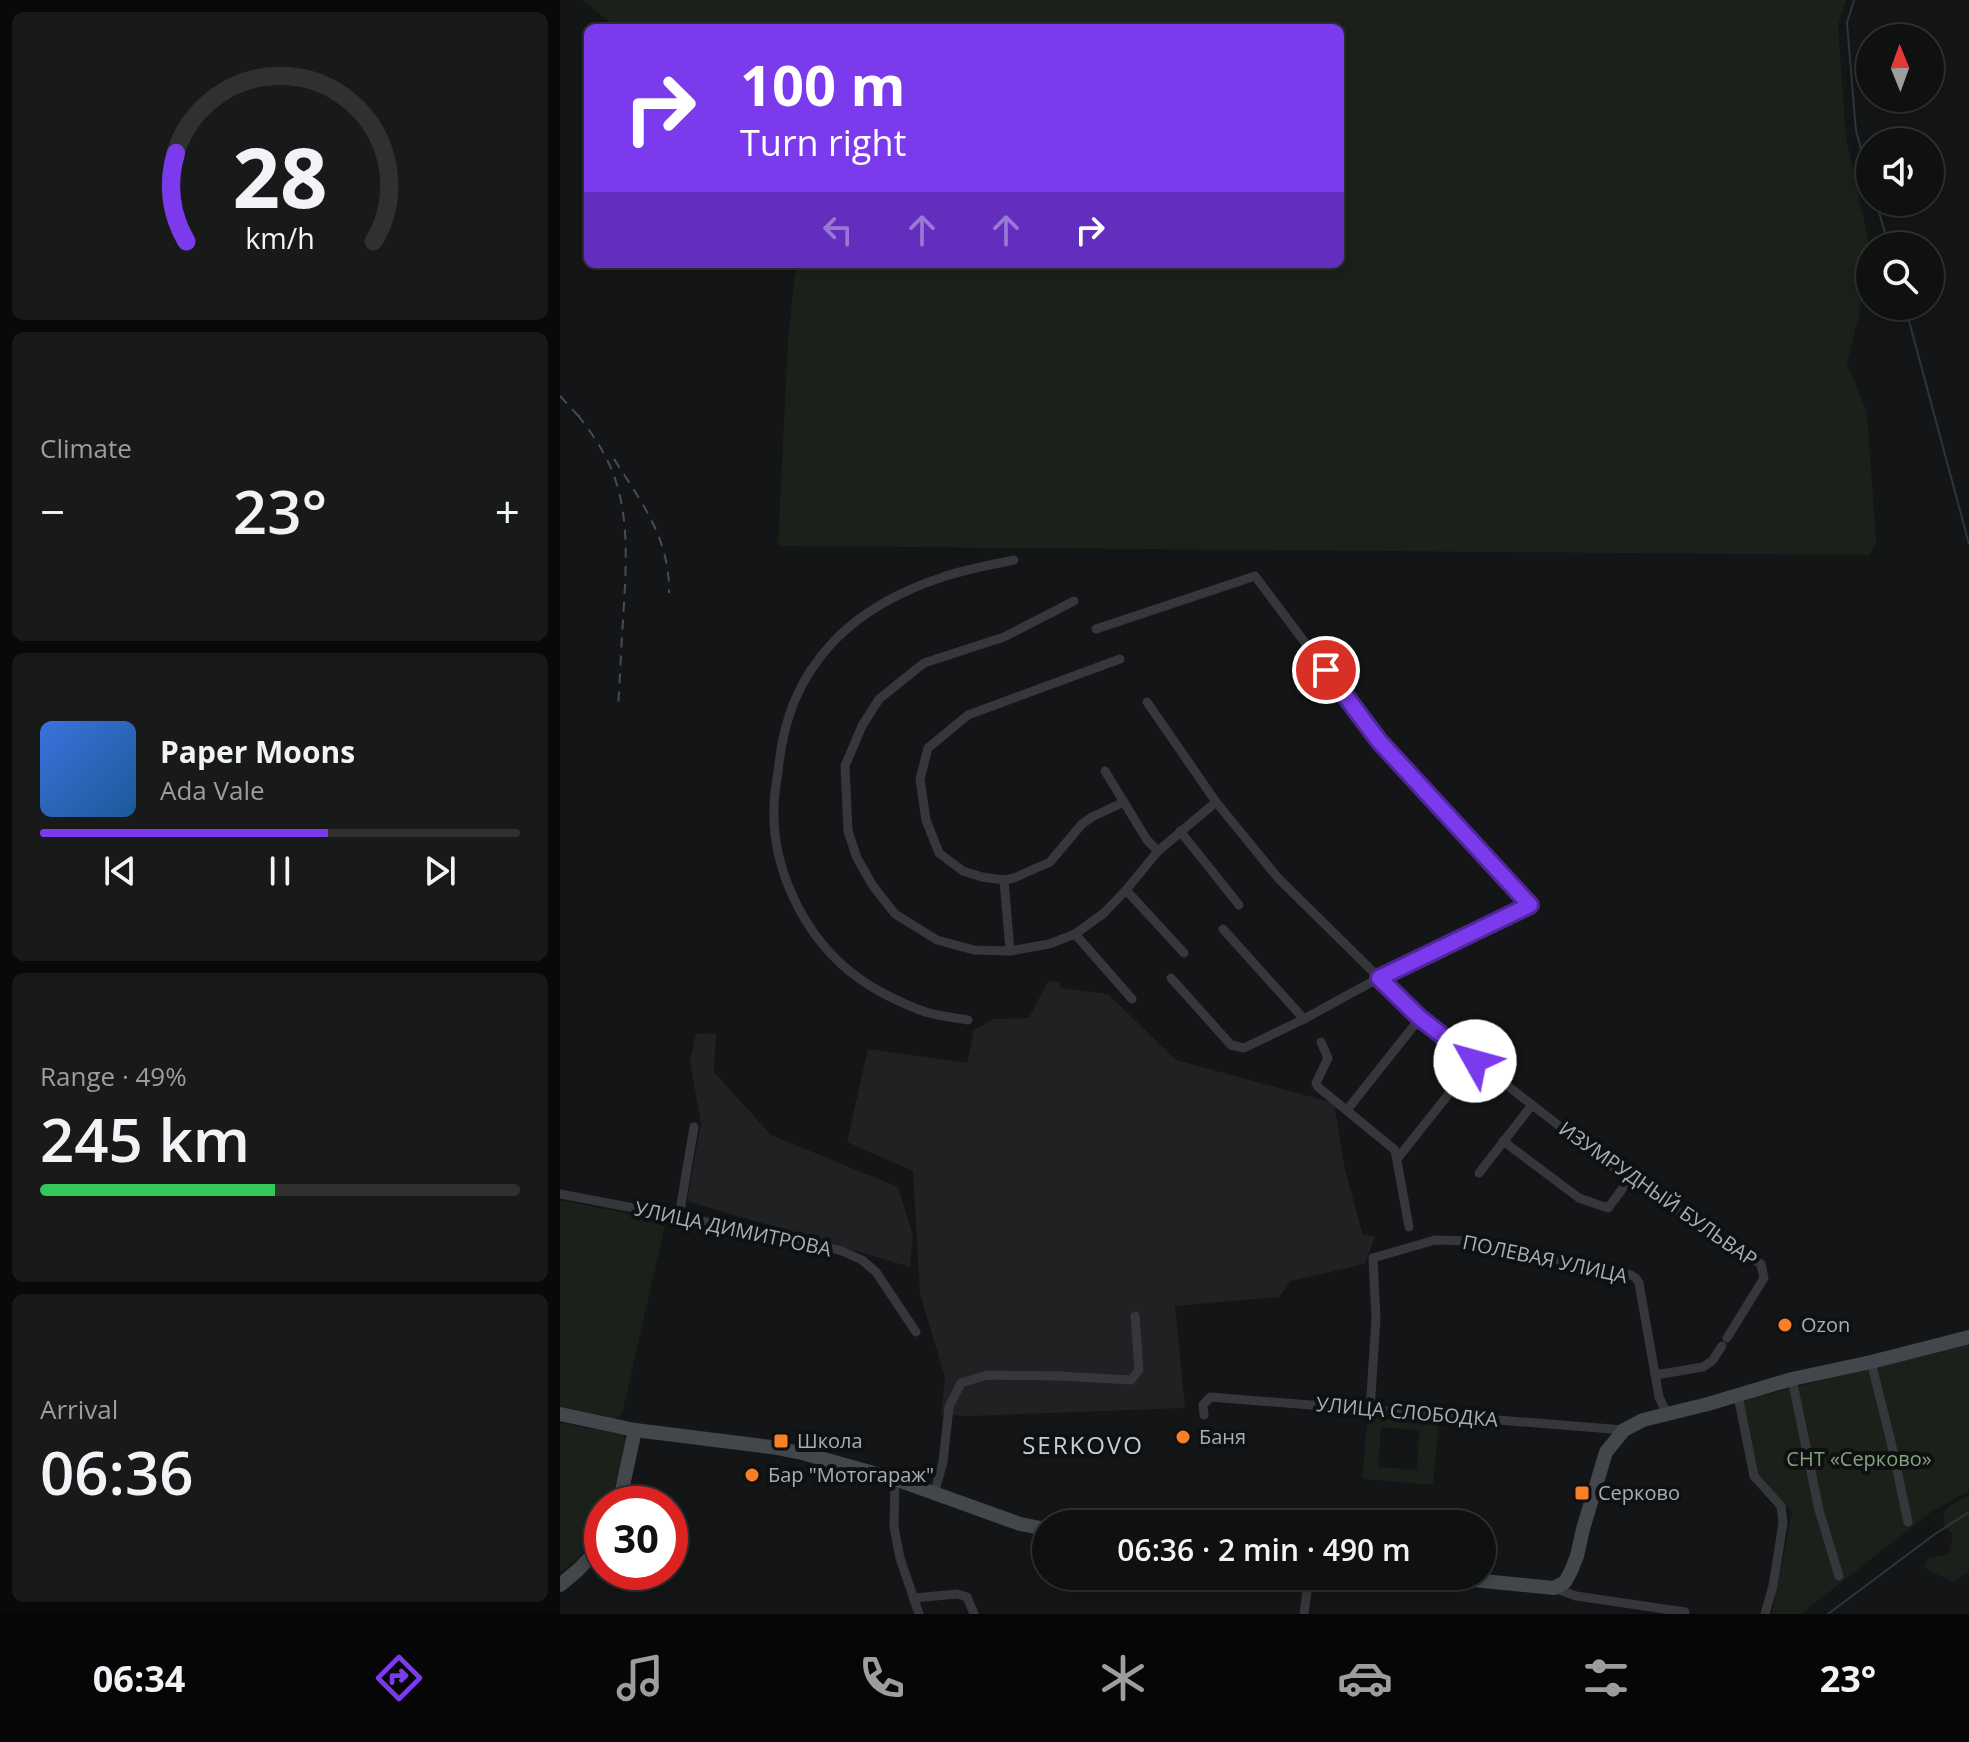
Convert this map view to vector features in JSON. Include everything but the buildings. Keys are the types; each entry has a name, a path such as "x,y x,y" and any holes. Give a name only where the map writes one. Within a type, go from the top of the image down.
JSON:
{"main road":[{"path":"1496,1582 1554,1588 1565,1582 1577,1556 1606,1452 1624,1430 1643,1420 1792,1379 1969,1337"},
{"path":"560,1414 635,1430 780,1448 831,1460 1032,1526"},
{"path":"623,1486 635,1430"},
{"path":"560,1585 584,1564"}],"street":[{"path":"968,1020 924,1012 882,994 846,968 815,935 793,897 778,854 774,810 785,721 806,676 835,640 871,610 908,591 944,576 1014,560"},
{"path":"1096,629 1255,576 1379,741 1530,905 1244,1048 1231,1045 1171,978"},
{"path":"1074,601 1004,637 924,663 879,699 862,726 845,766 848,831 857,858 873,886 895,914 937,940 974,950 1010,951 1049,944 1075,934 1104,913 1158,851 1216,802"},
{"path":"1120,659 968,715 928,748 920,779 926,820 939,853 963,871 1004,880 1024,875 1050,862 1082,824 1124,802"},
{"name":"ИЗУМРУДНЫЙ БУЛЬВАР","path":"1147,702 1216,802 1278,878 1420,1018 1629,1180 1761,1264 1764,1278 1712,1361 1703,1367 1655,1375"},
{"path":"1105,771 1147,840 1158,851"},
{"path":"1180,831 1239,905"},
{"path":"1004,880 1010,951"},
{"path":"1126,890 1184,953"},
{"path":"1223,929 1304,1019"},
{"path":"1075,934 1132,999"},
{"path":"1347,1110 1420,1018"},
{"path":"1321,1042 1328,1062 1316,1083 1395,1150 1409,1227"},
{"path":"1397,1159 1475,1061"},
{"path":"1479,1173 1532,1105"},
{"path":"679,1216 694,1127"},
{"path":"1503,1141 1579,1198 1608,1208 1629,1180"},
{"name":"УЛИЦА ДИМИТРОВА","path":"560,1194 791,1238 842,1251 862,1260 876,1272 916,1332"},
{"name":"ПОЛЕВАЯ УЛИЦА","path":"1370,1410 1376,1319 1373,1258 1435,1240 1469,1241 1636,1278 1659,1397 1667,1414"},
{"path":"934,1494 943,1462 949,1407 961,1383 987,1375 1131,1380 1139,1370 1135,1316"},
{"path":"1871,1362 1908,1522"},
{"path":"1792,1379 1819,1510 1839,1576"},
{"path":"1738,1396 1754,1476 1781,1506 1783,1523 1773,1586 1765,1614"},
{"name":"УЛИЦА СЛОБОДКА","path":"1204,1415 1203,1405 1210,1397 1624,1430"},
{"path":"895,1479 894,1527 900,1558 919,1614"},
{"path":"1554,1588 1576,1596 1685,1612"},
{"path":"1304,1614 1307,1590"},
{"path":"914,1598 957,1594 967,1597 974,1614"}],"shaded area":[{"path":"1048,981 1058,982 1062,988 1108,994 1176,1060 1334,1103 1345,1170 1363,1235 1375,1236 1365,1264 1291,1281 1279,1297 1175,1306 1185,1408 941,1415 945,1377 920,1294 913,1171 847,1142 868,1049 967,1063 974,1030 994,1019 1029,1018"},
{"path":"716,1033 714,1072 771,1135 898,1187 913,1235 910,1267 687,1201 701,1123 690,1062 696,1034"}],"green space":[{"path":"582,0 1846,0 1838,25 1846,137 1856,183 1856,216 1863,216 1867,232 1856,232 1858,320 1847,363 1867,413 1876,542 1870,555 778,546 788,341 796,268 1344,268 1344,24 612,24"},
{"path":"560,1200 666,1221 622,1414 608,1423 560,1411"},
{"name":"СНТ «Серково»","path":"1969,1341 1969,1491 1931,1512 1801,1614 1772,1614 1792,1512 1756,1471 1743,1401"},
{"path":"1368,1414 1439,1421 1433,1485 1362,1479","holes":["1381,1427 1419,1430 1417,1470 1378,1467"]},
{"path":"560,1423 623,1434 627,1444 615,1486 584,1486 584,1551 560,1572"},
{"path":"1969,1495 1969,1572 1953,1582 1924,1568 1927,1558 1949,1554 1953,1534 1945,1526 1943,1516 1948,1507"}],"waterway":[{"path":"1854,0 1847,23 1856,131"},
{"path":"1880,216 1885,232"},
{"path":"1909,320 1969,544"},
{"path":"1828,1614 1969,1512"}],"railway":[{"path":"560,396 584,422"},
{"path":"578,415 599,445 614,475 623,515 625,579 618,707"},
{"path":"614,459 644,506 659,538 665,555 669,593"}],"place":[{"name":"Ozon","path":"1785,1325"},
{"name":"Баня","path":"1183,1437"},
{"name":"Школа","path":"781,1441"},
{"name":"Бар \"Мотогараж\"","path":"752,1475"},
{"name":"Серково","path":"1582,1493"}],"district":[{"name":"SERKOVO","path":"1083,1446"}],"route":[{"path":"1326,670 1379,741 1530,905 1379,978 1420,1018 1475,1061"}]}
